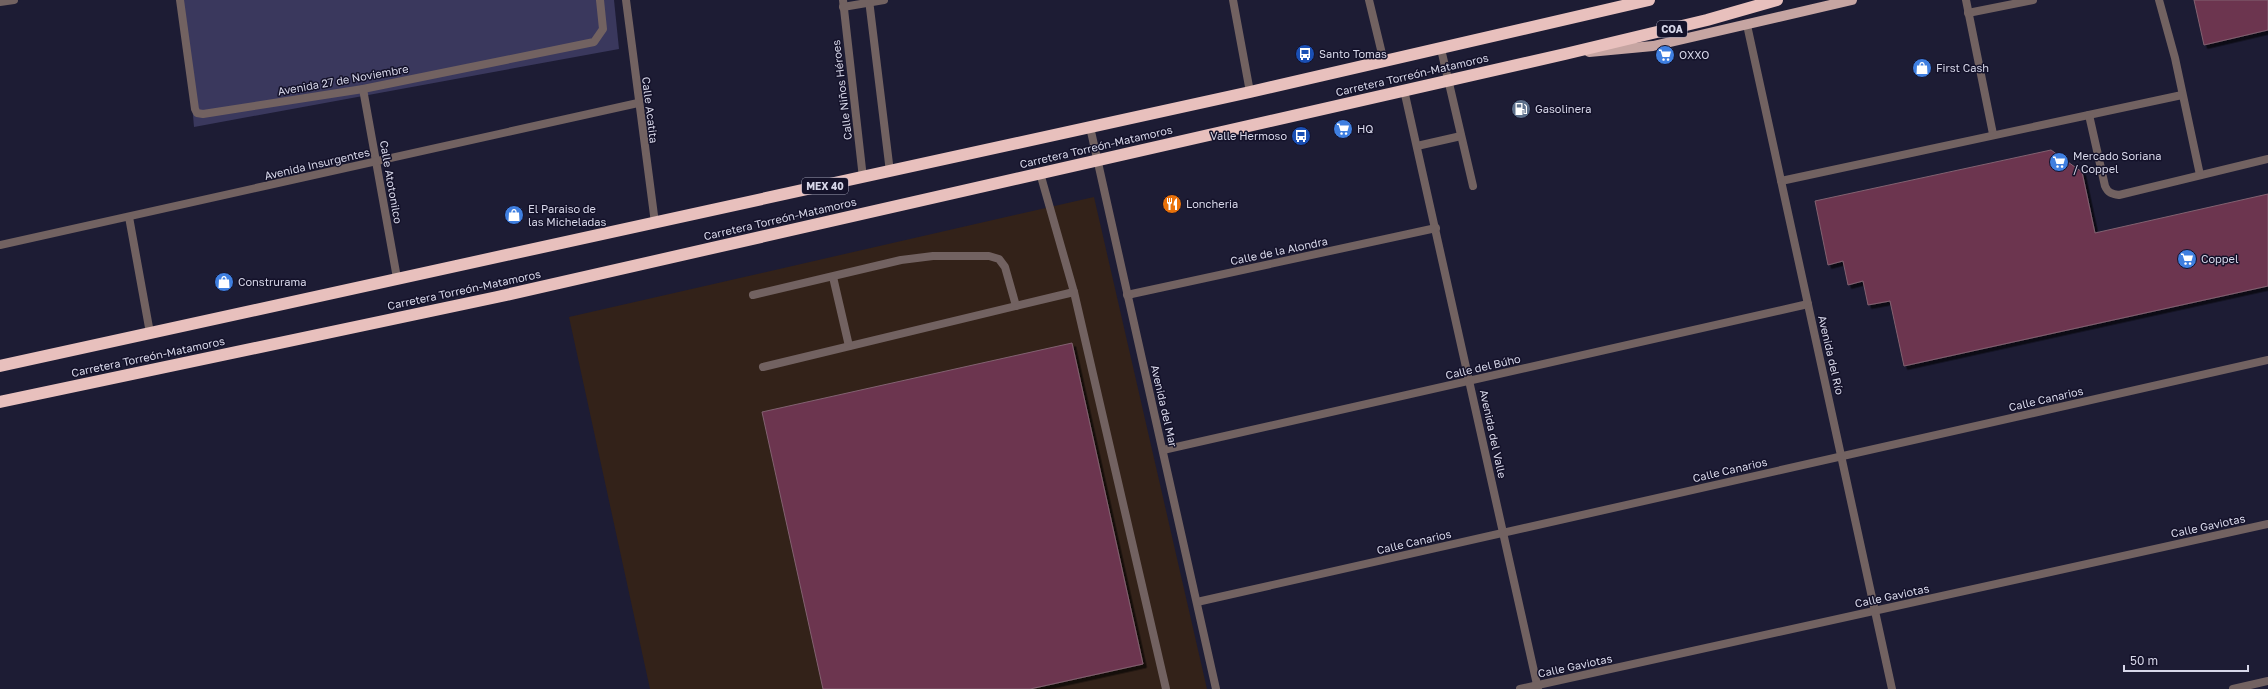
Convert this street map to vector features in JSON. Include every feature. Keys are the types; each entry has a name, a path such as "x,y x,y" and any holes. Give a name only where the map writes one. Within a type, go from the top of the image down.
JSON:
{"highway":[{"name":"MEX 40","path":"0,366 397,278 863,178 1384,62 1649,0"},
{"name":"COA","path":"1565,54 1707,20 1777,0"},
{"name":"Carretera Torreón-Matamoros","path":"0,402 505,295 1565,54"}],"main road":[{"path":"1565,54 1653,46 1852,0"}],"street":[{"path":"0,2 14,0"},
{"name":"Avenida 27 de Noviembre","path":"180,0 195,109 197,113 211,114 498,63 594,42 603,29 600,0"},
{"name":"Calle Acatita","path":"626,0 654,224"},
{"path":"843,3 884,0"},
{"path":"1233,0 1250,92"},
{"path":"1369,0 1384,62"},
{"path":"1966,0 1993,134"},
{"path":"1968,13 2033,0"},
{"path":"2159,0 2200,175"},
{"path":"869,1 890,172"},
{"name":"Calle Niños Héroes","path":"843,3 863,178"},
{"name":"Avenida del Río","path":"1747,25 1892,689"},
{"path":"1441,49 1473,186"},
{"name":"Calle Atotonilco","path":"364,88 397,278"},
{"name":"Avenida del Valle","path":"1404,90 1504,533 1537,687"},
{"path":"1781,181 1993,134 2182,95"},
{"name":"Avenida Insurgentes","path":"0,246 638,103"},
{"path":"2089,115 2107,192 2119,195 2268,159"},
{"name":"Avenida del Mar","path":"1090,127 1216,689"},
{"path":"1417,146 1461,136"},
{"path":"1040,173 1074,292 1166,689"},
{"path":"129,217 150,333"},
{"name":"Calle de la Alondra","path":"1127,295 1436,228"},
{"path":"753,296 919,257 988,256 999,259 1005,267 1016,306"},
{"path":"833,276 849,346"},
{"path":"763,367 1074,292"},
{"name":"Calle del Búho","path":"1163,450 1808,304"},
{"name":"Calle Canarios","path":"1197,602 2268,360"},
{"name":"Calle Gaviotas","path":"1520,689 1537,687 2268,524"},
{"path":"2233,689 2268,681"}],"shaded area":[{"path":"183,0 614,0 619,49 194,127"},
{"path":"1094,197 1207,689 650,689 569,317"}],"building":[{"path":"2194,0 2268,0 2268,30 2204,45"},
{"path":"2051,150 2082,172 2095,233 2268,194 2268,286 1904,366 1890,301 1868,305 1863,281 1848,285 1843,261 1828,265 1815,201"},
{"path":"1072,343 1143,664 1030,689 823,689 762,412"}],"place":[{"name":"Santo Tomas","path":"1305,54"},
{"name":"OXXO","path":"1665,55"},
{"name":"First Cash","path":"1922,68"},
{"name":"Gasolinera","path":"1521,109"},
{"name":"HQ","path":"1343,129"},
{"name":"Valle Hermoso","path":"1301,136"},
{"name":"Mercado Soriana / Coppel","path":"2059,162"},
{"name":"Loncheria","path":"1172,204"},
{"name":"El Paraiso de las Micheladas","path":"514,215"},
{"name":"Coppel","path":"2187,259"},
{"name":"Construrama","path":"224,282"}]}
